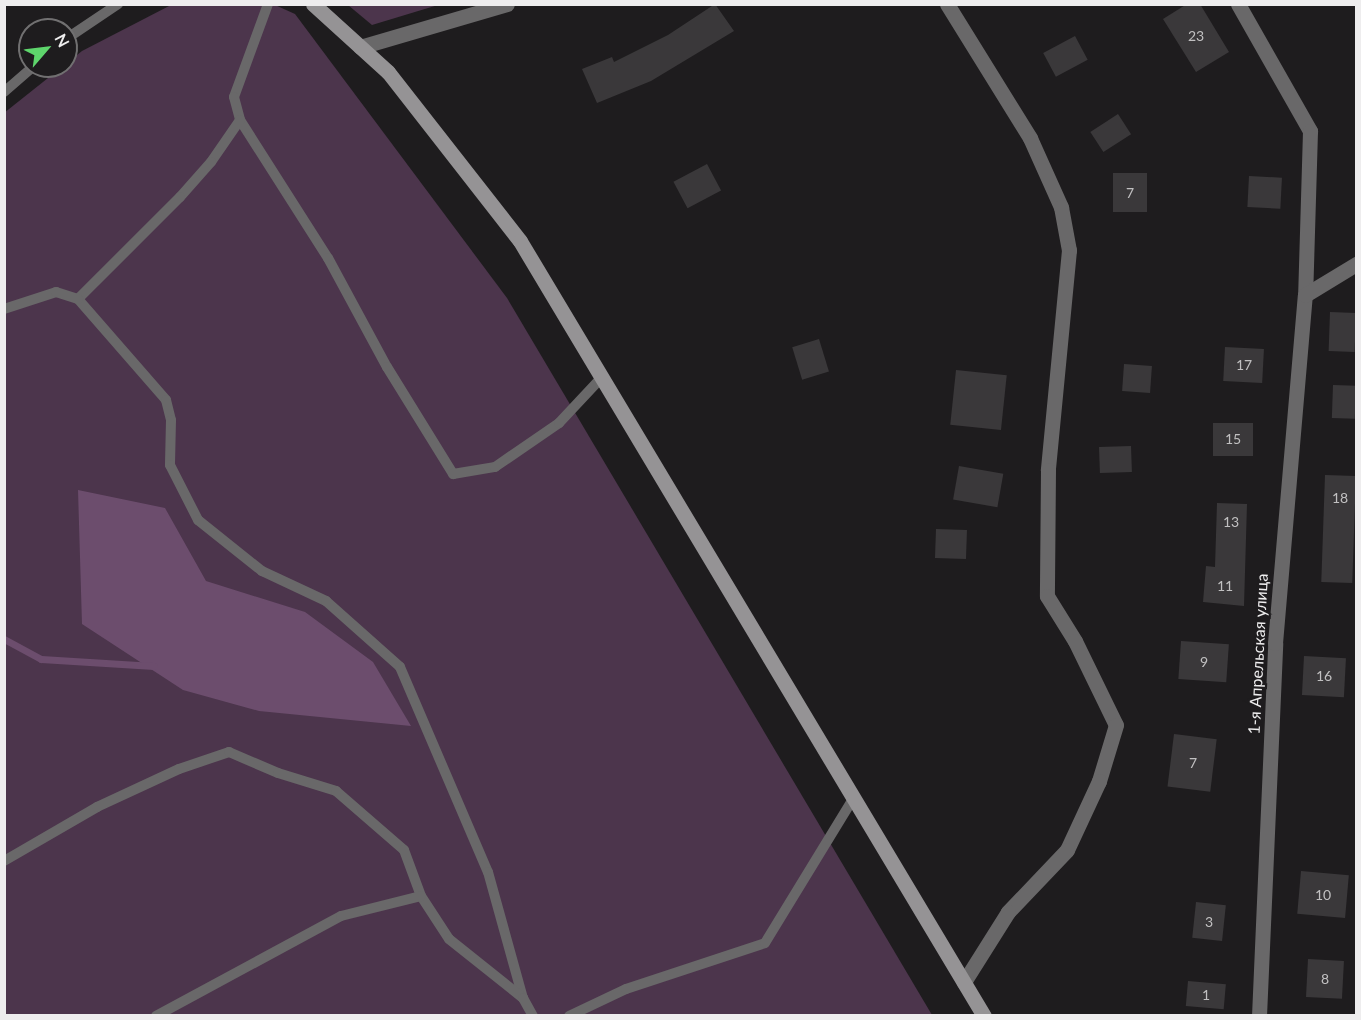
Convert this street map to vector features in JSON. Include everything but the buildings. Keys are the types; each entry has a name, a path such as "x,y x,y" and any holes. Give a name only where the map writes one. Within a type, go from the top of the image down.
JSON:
{"street":[{"path":"313,4 387,72 520,241 984,1016"},
{"path":"360,47 507,4"},
{"path":"947,4 1030,138 1061,207 1069,250 1048,470 1047,596 1075,641 1116,725 1098,781 1067,850 1008,912 964,981"},
{"name":"1-я Апрельская улица","path":"1238,4 1310,131 1305,295 1275,643 1259,1016"},
{"path":"1305,295 1356,264"}],"lane":[{"path":"268,4 234,98 240,120 328,258 387,367 453,474 495,467 559,423 602,377"},
{"path":"78,30 111,6"},
{"path":"4,92 20,78"},
{"path":"78,299 180,197 211,162 240,120"},
{"path":"4,309 56,291 78,299 166,400 171,420 170,465 198,520 262,571 326,601 400,667 488,872 522,998 533,1016"},
{"path":"4,861 97,807 179,769 229,752 278,773 336,791 404,850 422,896 449,939 522,998"},
{"path":"569,1016 626,989 765,943 854,797"},
{"path":"156,1016 341,916 422,896"}],"shaded area":[{"path":"171,5 275,5 295,14 507,298 932,1015 5,1015 4,113 48,78 78,78 78,54"},
{"path":"348,5 438,5 372,25"},
{"path":"78,490 165,508 206,581 305,612 373,662 411,726 259,711 183,690 82,624"}],"waterway":[{"path":"4,639 41,659 154,666"}]}
